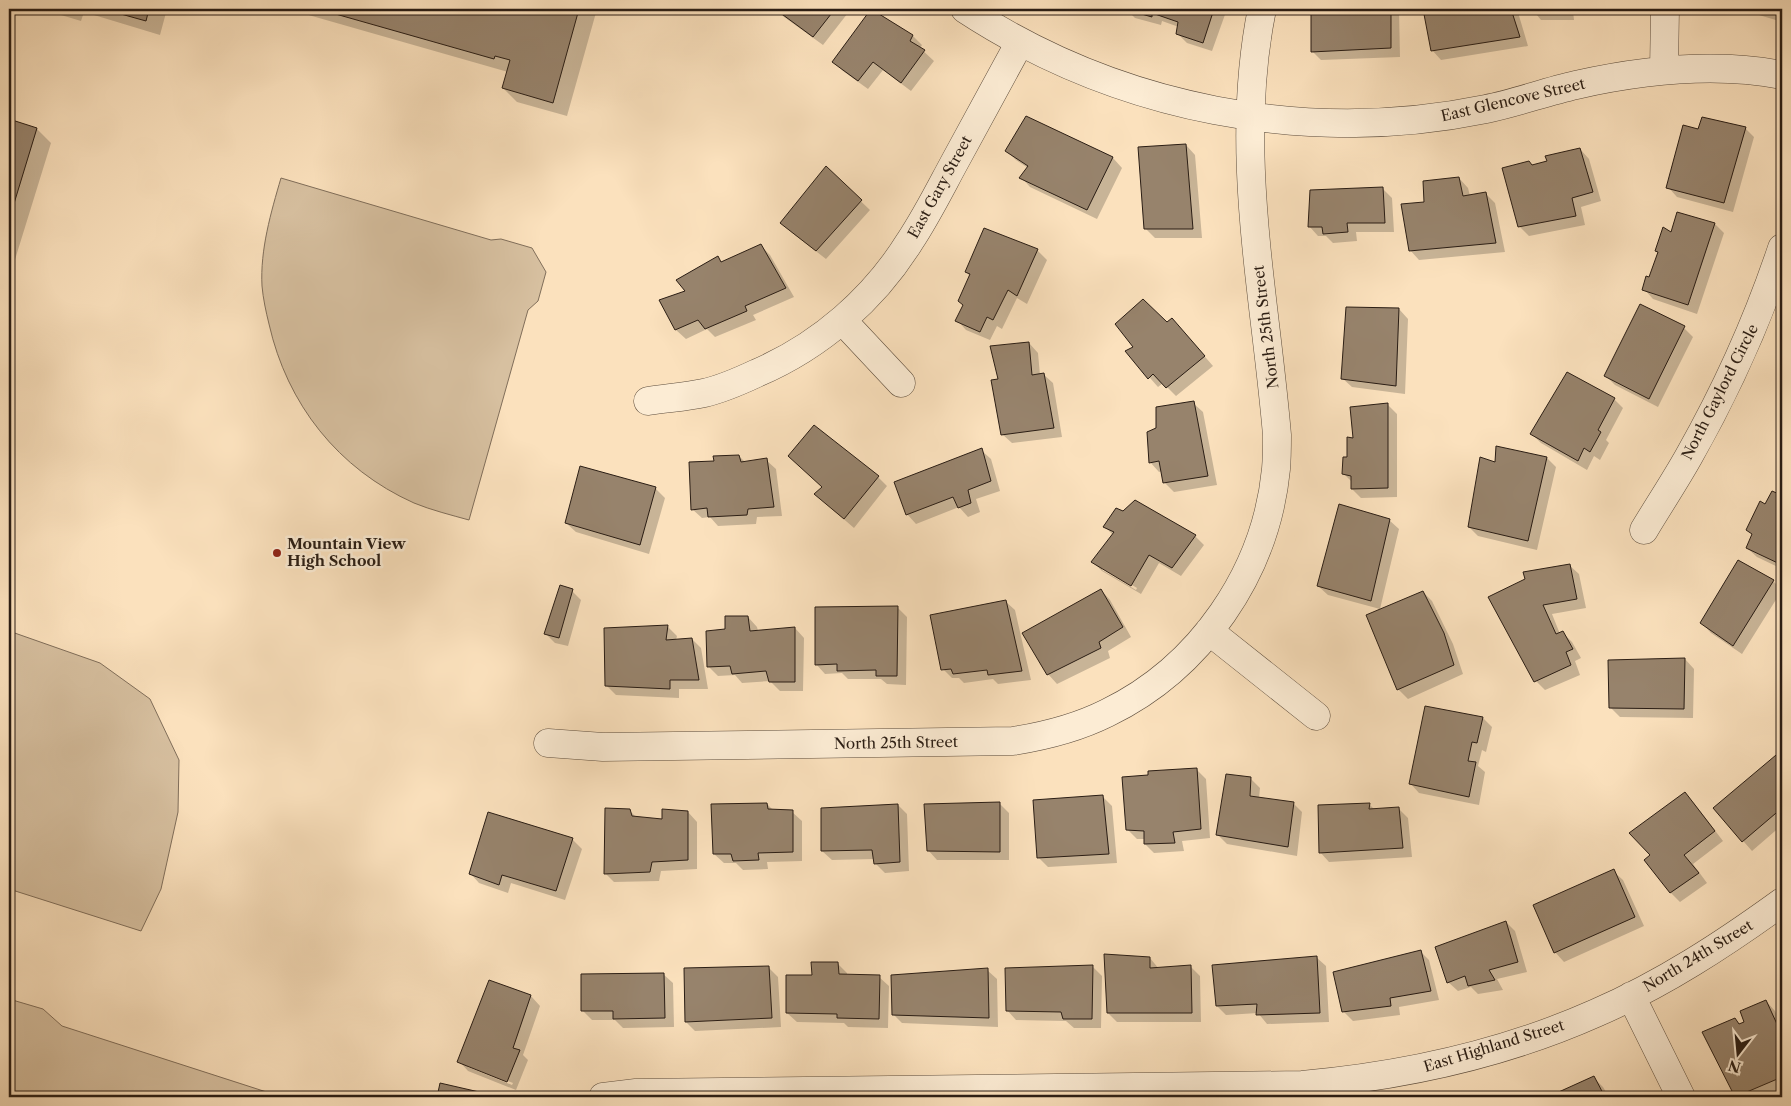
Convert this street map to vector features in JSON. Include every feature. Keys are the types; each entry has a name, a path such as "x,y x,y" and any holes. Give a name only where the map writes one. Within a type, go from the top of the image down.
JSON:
{"street":[{"name":"East Glencove Street","path":"966,9 1020,42 1072,67 1130,89 1175,102 1250,117 1320,123 1420,120 1486,109 1575,85 1664,70 1695,68 1731,69 1782,75"},
{"name":"North 25th Street","path":"548,743 603,747 1013,741 1044,736 1106,714 1136,698 1185,658 1210,631 1230,604 1246,573 1260,538 1270,504 1276,470 1277,435 1252,200 1250,150 1250,117 1255,54 1262,9"},
{"path":"1664,70 1665,9"},
{"name":"East Gary Street","path":"648,400 705,393 736,383 788,359 842,320 878,285 910,242 1020,42"},
{"name":"North Gaylord Circle","path":"1644,530 1689,457 1725,388 1758,314 1782,248"},
{"path":"842,320 901,384"},
{"path":"1210,631 1316,716"},
{"name":"North 24th Street","path":"1681,1097 1631,996 1716,948 1782,902"},
{"name":"East Highland Street","path":"603,1097 636,1093 1302,1085 1336,1082 1414,1070 1487,1051 1577,1020 1631,996"}],"shaded area":[{"path":"281,178 491,240 501,239 532,248 546,272 538,301 528,310 469,520 414,503 387,489 362,472 339,453 303,407 277,353 262,286 264,245"},
{"path":"9,631 100,663 150,699 179,760 178,812 161,889 141,931 9,889"},
{"path":"9,999 43,1009 62,1026 282,1097 9,1097"}],"building":[{"path":"103,9 149,9 146,21"},
{"path":"318,9 579,9 553,103 502,88 510,60 495,56 494,59"},
{"path":"775,9 835,9 813,37"},
{"path":"871,9 913,35 910,41 925,50 901,83 873,62 858,81 832,62"},
{"path":"1124,9 1214,9 1203,43 1176,34 1178,22 1152,13 1152,17"},
{"path":"1311,9 1391,9 1391,48 1311,52"},
{"path":"1423,9 1511,9 1520,37 1431,51"},
{"path":"1530,9 1565,9 1565,12 1530,11"},
{"path":"1026,116 1113,157 1087,210 1019,178 1028,166 1005,151"},
{"path":"1702,117 1746,127 1724,203 1666,188 1683,125 1698,129"},
{"path":"9,119 37,128 9,220"},
{"path":"1186,144 1193,229 1144,229 1138,147"},
{"path":"1580,148 1593,192 1572,198 1576,216 1518,227 1502,168 1529,161 1532,165 1547,161 1545,156"},
{"path":"826,166 862,200 816,251 780,223"},
{"path":"1459,177 1463,196 1486,192 1496,243 1409,251 1401,204 1424,202 1423,181"},
{"path":"1383,187 1385,223 1347,223 1348,232 1323,234 1322,227 1308,227 1310,190"},
{"path":"1677,212 1715,223 1688,305 1642,290 1646,276 1649,277 1658,252 1655,251 1663,227 1671,232"},
{"path":"984,228 1038,249 1017,296 1008,290 993,320 987,317 980,332 955,321 963,305 958,301 970,274 965,272"},
{"path":"761,244 786,288 745,306 747,311 705,329 698,320 675,330 659,300 685,291 676,280 718,256 721,262"},
{"path":"1143,299 1167,322 1172,318 1205,356 1166,388 1153,374 1148,379 1125,351 1133,347 1115,324"},
{"path":"1640,304 1685,326 1649,399 1604,376"},
{"path":"1346,307 1399,308 1396,386 1341,379"},
{"path":"1029,342 1032,375 1044,373 1054,428 1001,435 991,380 998,379 990,346"},
{"path":"1567,372 1615,398 1598,430 1601,432 1590,452 1584,448 1578,461 1530,434"},
{"path":"1194,401 1208,476 1163,483 1159,461 1149,463 1147,432 1156,428 1156,407"},
{"path":"1388,403 1388,488 1351,489 1351,476 1342,474 1343,457 1347,457 1347,437 1353,438 1350,407"},
{"path":"814,425 879,476 844,519 814,494 822,487 788,456"},
{"path":"1496,446 1547,457 1528,541 1468,527 1480,457 1495,462"},
{"path":"982,448 991,481 968,490 971,503 958,508 953,497 906,515 894,482"},
{"path":"739,455 741,462 767,458 774,507 748,509 747,515 708,517 707,508 691,510 689,462 714,461 713,456"},
{"path":"580,466 656,487 640,545 565,523"},
{"path":"1782,488 1782,565 1746,548 1752,534 1746,530 1760,501 1765,504 1772,491 1779,494"},
{"path":"1135,500 1196,535 1172,568 1149,555 1131,586 1091,562 1114,532 1103,527 1116,508 1123,511"},
{"path":"1339,504 1390,519 1371,601 1317,586"},
{"path":"1738,560 1774,580 1733,646 1700,623"},
{"path":"1570,564 1577,599 1543,605 1556,634 1563,631 1573,649 1566,652 1571,665 1534,682 1488,597 1525,579 1523,572"},
{"path":"560,585 573,589 559,638 544,634"},
{"path":"1101,589 1123,627 1099,642 1101,648 1047,675 1022,633"},
{"path":"1423,591 1444,633 1454,665 1397,690 1366,615"},
{"path":"1006,600 1022,671 988,675 987,670 953,674 951,669 941,670 930,615"},
{"path":"898,606 897,676 876,676 876,670 837,671 837,664 815,665 815,607"},
{"path":"725,616 748,616 750,631 795,627 795,682 769,682 766,671 732,674 730,666 707,667 706,631 725,629"},
{"path":"668,625 666,640 692,638 699,680 670,680 670,689 605,686 604,628"},
{"path":"1685,658 1684,709 1609,708 1608,660"},
{"path":"1425,706 1483,717 1477,743 1472,742 1468,761 1476,762 1469,797 1409,784"},
{"path":"1782,750 1782,808 1742,842 1713,808"},
{"path":"1197,768 1201,829 1173,832 1175,843 1144,844 1144,831 1126,830 1122,777 1148,775 1148,771"},
{"path":"1226,774 1251,777 1250,796 1294,802 1288,847 1216,835"},
{"path":"1685,792 1715,831 1684,855 1699,873 1670,893 1644,860 1650,855 1629,833"},
{"path":"1103,795 1109,854 1037,858 1033,800"},
{"path":"1000,802 1000,852 927,851 924,804"},
{"path":"767,803 768,809 793,810 793,852 758,853 759,860 733,861 731,854 713,854 711,804"},
{"path":"1370,803 1369,809 1399,807 1403,848 1319,853 1318,805"},
{"path":"898,804 900,862 874,864 872,850 821,851 821,808"},
{"path":"605,808 630,809 632,816 662,819 662,809 688,811 688,860 652,862 650,872 604,874"},
{"path":"488,812 573,838 556,891 502,875 499,885 469,874"},
{"path":"1614,869 1635,917 1554,953 1533,905"},
{"path":"1506,921 1518,962 1489,970 1495,980 1468,986 1465,976 1447,983 1435,947"},
{"path":"1421,950 1431,991 1390,998 1391,1006 1342,1012 1333,972"},
{"path":"1104,954 1150,957 1150,968 1191,965 1192,1013 1107,1013"},
{"path":"1317,956 1320,1013 1256,1015 1257,1004 1216,1006 1212,965"},
{"path":"811,962 838,962 839,974 880,975 879,1019 837,1018 837,1014 786,1013 786,975 812,975"},
{"path":"1093,965 1092,1019 1063,1019 1061,1012 1006,1011 1005,968"},
{"path":"769,966 772,1018 685,1022 684,968"},
{"path":"988,968 989,1018 892,1015 891,975"},
{"path":"664,973 665,1018 613,1019 613,1011 581,1011 581,974"},
{"path":"489,980 531,995 513,1048 520,1050 507,1082 457,1062"},
{"path":"1766,1000 1782,1035 1782,1077 1735,1097 1702,1032 1735,1018 1739,1024 1744,1022 1740,1011"},
{"path":"1594,1076 1605,1097 1554,1097 1552,1095"},
{"path":"440,1083 501,1097 437,1097"}],"place":[{"name":"Mountain View High School","path":"277,553"}]}
